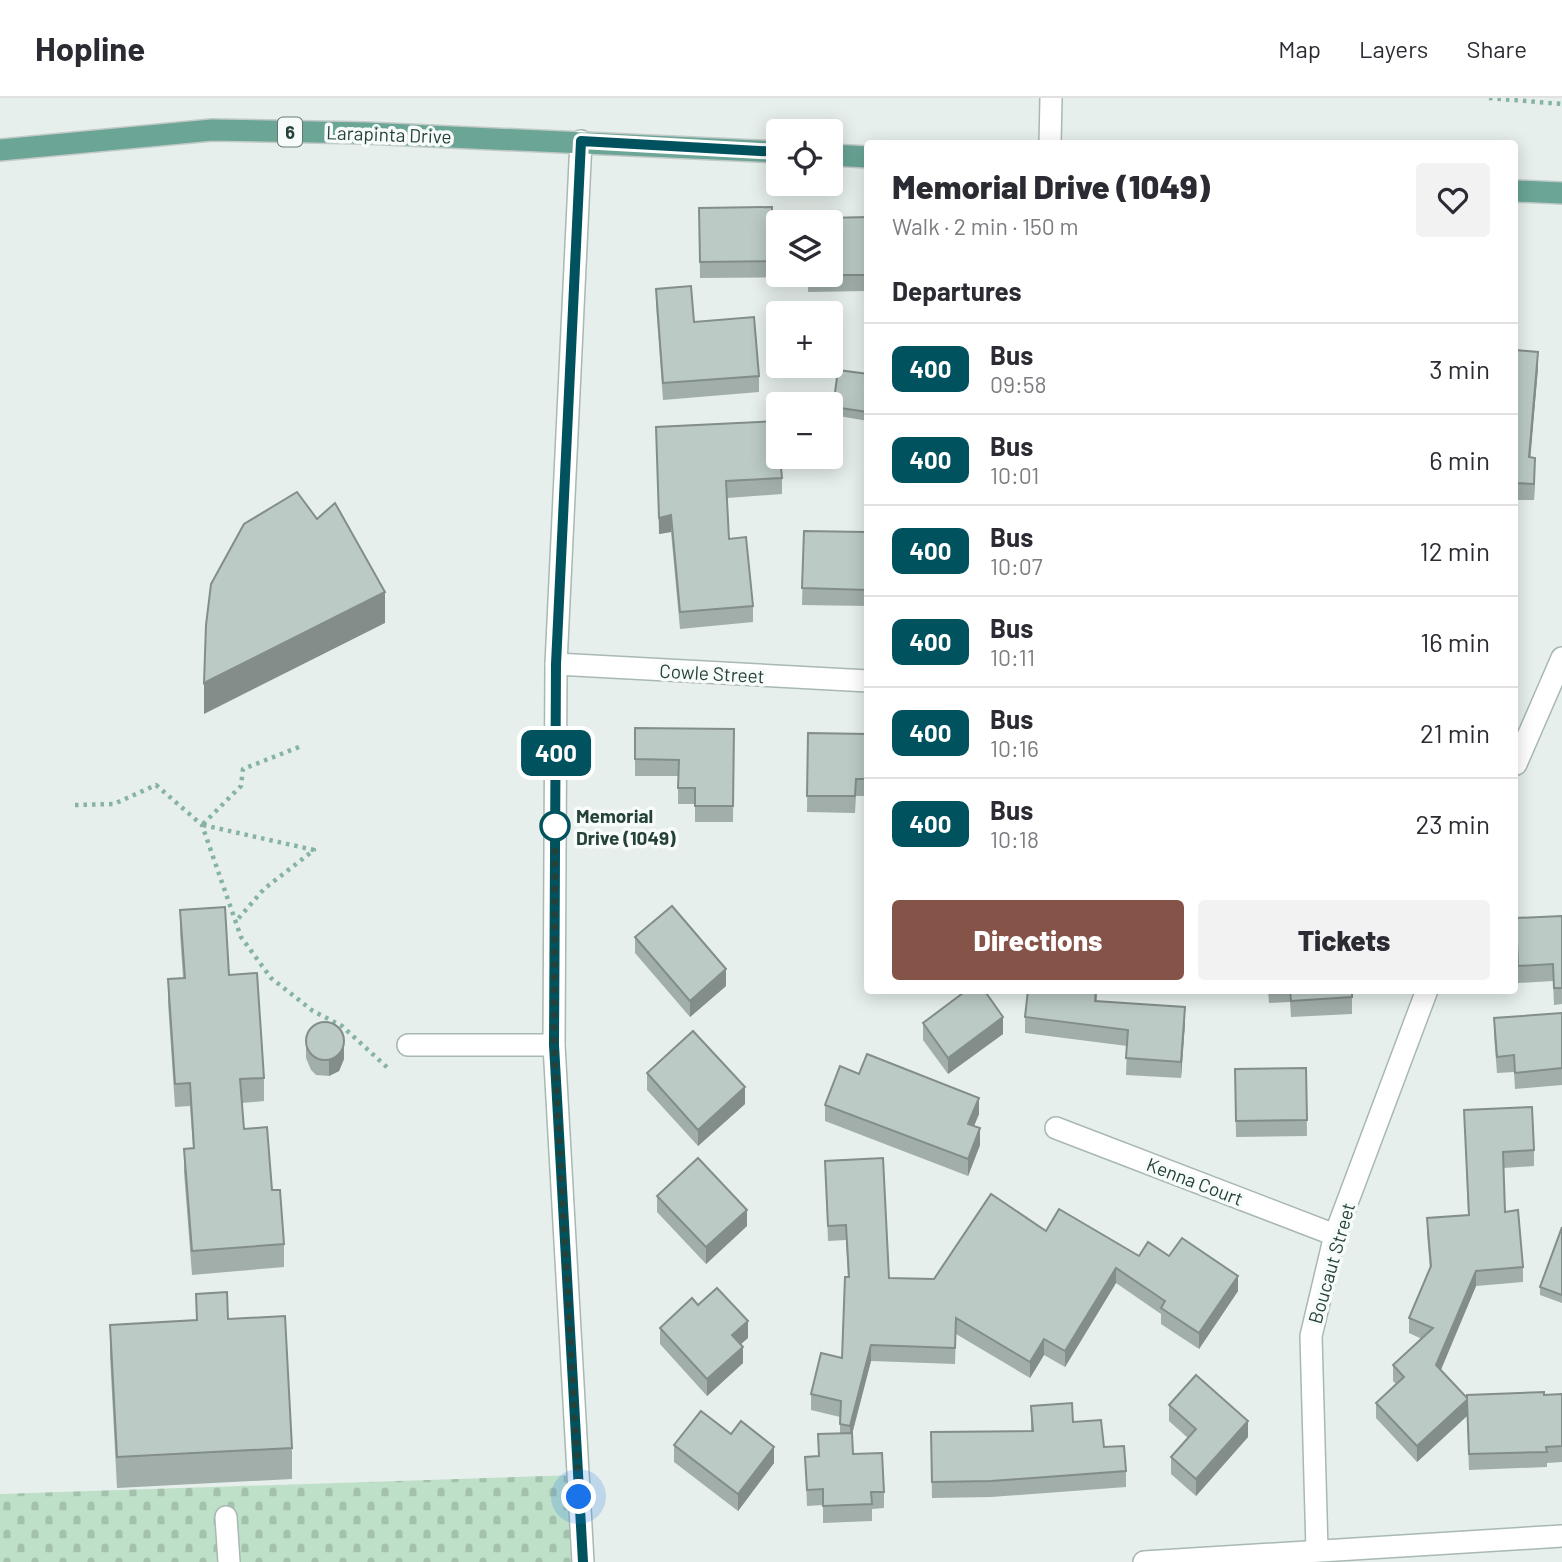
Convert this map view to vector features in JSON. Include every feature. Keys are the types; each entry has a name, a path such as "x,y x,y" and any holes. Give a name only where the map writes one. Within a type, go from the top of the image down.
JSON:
{"main road":[{"name":"Larapinta Drive","path":"0,150 212,130 581,141 766,151"},
{"path":"843,156 864,157"},
{"path":"1518,191 1562,193"}],"street":[{"path":"1050,140 1052,98"},
{"path":"581,141 556,664 554,1045 583,1562"},
{"path":"1518,759 1562,658"},
{"name":"Cowle Street","path":"556,664 864,681"},
{"name":"Boucaut Street","path":"1317,1550 1311,1336 1335,1235 1425,994"},
{"path":"408,1045 554,1045"},
{"name":"Kenna Court","path":"1056,1128 1335,1235"},
{"path":"226,1517 229,1562"},
{"path":"1144,1562 1562,1536"}],"path":[{"path":"1489,98 1562,104"},
{"path":"202,825 241,786 243,769 299,747"},
{"path":"75,805 114,803 156,785 202,825 314,850 264,888 236,920"},
{"path":"202,825 242,937 271,978 313,1011 342,1026 390,1070"}],"green space":[{"path":"578,1475 583,1562 0,1562 0,1494"}],"building":[{"path":"772,207 772,210 766,210 766,261 700,262 699,208"},
{"path":"864,217 864,275 843,275 843,218"},
{"path":"691,286 694,322 754,317 759,376 663,383 656,289"},
{"path":"1518,350 1538,352 1529,457 1535,458 1534,484 1518,483"},
{"path":"843,371 864,373 864,411 843,408 843,392 835,392 837,378 843,378"},
{"path":"766,422 766,469 781,469 782,478 726,481 729,539 746,537 753,606 680,612 671,515 659,518 656,427"},
{"path":"297,492 317,519 335,503 385,592 204,683 211,584 244,524"},
{"path":"804,531 864,532 864,590 802,588"},
{"path":"635,728 734,729 733,806 695,806 695,788 678,788 679,760 635,759"},
{"path":"808,733 864,734 864,779 856,779 855,796 807,796"},
{"path":"672,906 726,969 690,1001 635,937"},
{"path":"225,907 229,975 257,973 264,1078 240,1079 244,1129 267,1127 272,1190 280,1190 284,1244 192,1251 184,1149 194,1148 190,1083 175,1084 168,979 185,978 180,910"},
{"path":"1562,916 1562,988 1554,988 1553,964 1518,966 1518,918"},
{"path":"962,994 987,994 1003,1017 948,1058 923,1023"},
{"path":"1028,994 1096,994 1095,1001 1185,1007 1181,1062 1126,1058 1128,1030 1025,1017"},
{"path":"1290,994 1352,994 1352,997 1291,1001"},
{"path":"1562,1013 1562,1068 1515,1073 1514,1055 1497,1057 1494,1018"},
{"path":"325,1022 338,1028 344,1041 338,1054 325,1060 312,1054 306,1041 312,1028"},
{"path":"693,1031 745,1087 698,1130 647,1073"},
{"path":"867,1054 979,1098 968,1124 980,1128 968,1159 825,1105 840,1066 859,1074"},
{"path":"1306,1068 1307,1120 1236,1121 1235,1069"},
{"path":"1532,1107 1534,1150 1503,1152 1505,1212 1518,1210 1523,1267 1476,1271 1436,1365 1467,1398 1467,1395 1544,1392 1544,1395 1562,1394 1562,1446 1546,1447 1547,1452 1469,1454 1467,1400 1417,1446 1376,1403 1404,1377 1393,1365 1433,1328 1409,1318 1431,1266 1427,1218 1469,1215 1464,1110"},
{"path":"698,1158 747,1210 706,1247 657,1196"},
{"path":"883,1158 889,1278 934,1279 991,1194 1046,1231 1059,1209 1139,1256 1148,1242 1169,1256 1182,1238 1238,1276 1199,1333 1161,1308 1165,1301 1116,1268 1065,1351 1044,1339 1030,1362 956,1318 955,1348 871,1345 850,1426 840,1424 841,1401 811,1394 821,1353 842,1358 845,1277 849,1277 846,1225 828,1226 825,1161"},
{"path":"1562,1227 1562,1295 1540,1287"},
{"path":"717,1288 748,1321 732,1335 743,1347 707,1379 660,1328 692,1298 698,1305"},
{"path":"227,1292 228,1319 285,1316 292,1448 117,1457 110,1325 197,1320 196,1294"},
{"path":"1196,1375 1248,1421 1196,1479 1171,1457 1196,1429 1169,1405"},
{"path":"1072,1403 1073,1422 1101,1420 1104,1447 1124,1446 1126,1471 991,1481 932,1482 931,1432 1033,1431 1031,1406"},
{"path":"701,1411 731,1434 741,1421 774,1447 738,1494 674,1445"},
{"path":"852,1433 853,1454 882,1453 884,1492 871,1492 872,1504 823,1506 823,1489 807,1490 805,1457 819,1456 818,1434"}],"bus line":[{"name":"400","path":"583,1562 554,1045 556,664 581,141 766,151"}],"place":[{"name":"Memorial Drive (1049)","path":"555,826"}],"route":[{"path":"555,826 554,1045 579,1497"}]}
